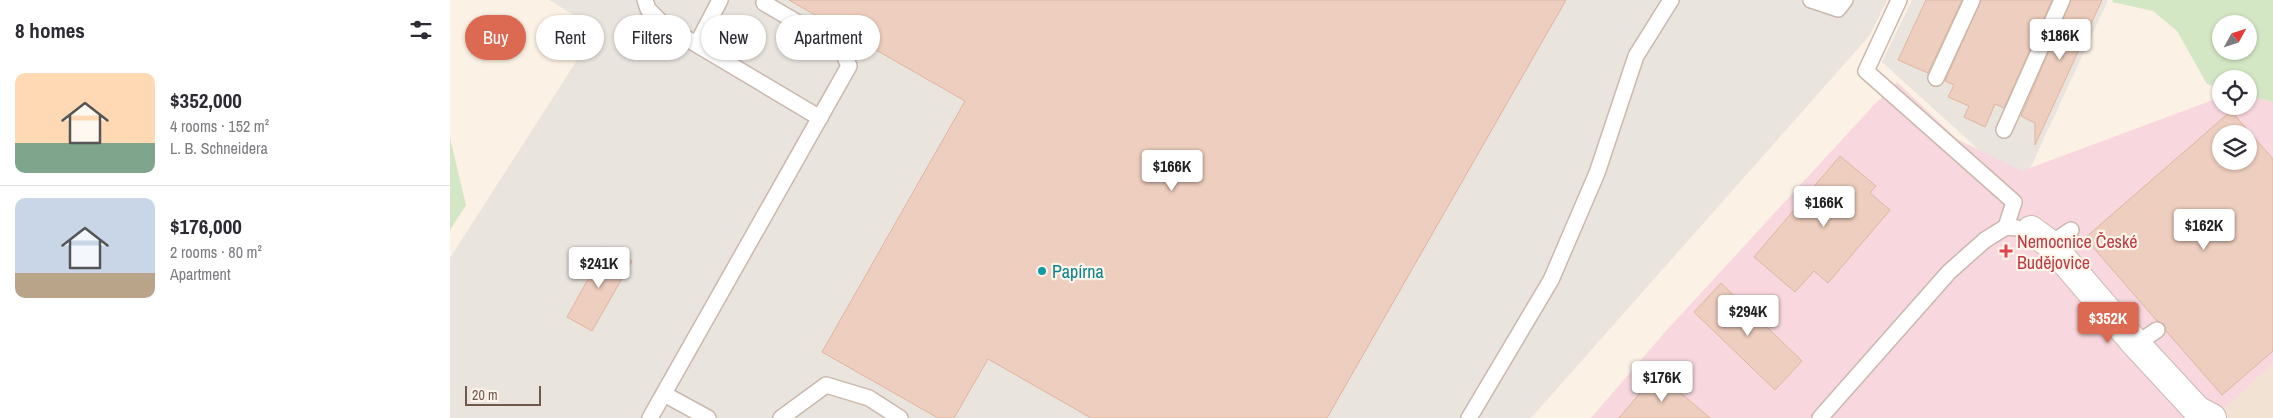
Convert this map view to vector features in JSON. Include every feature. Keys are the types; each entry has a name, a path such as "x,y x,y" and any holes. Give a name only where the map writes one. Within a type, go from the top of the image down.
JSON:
{"street":[{"path":"2040,233 2147,337 2197,410 2212,418"}],"lane":[{"path":"645,0 648,10 664,25 820,118"},
{"path":"697,44 720,0"},
{"path":"1469,418 1551,280 1597,173 1636,56 1671,0"},
{"path":"1812,0 1838,9 1845,0"},
{"path":"1899,0 1866,71 2014,202 2040,233"},
{"path":"1936,78 1972,0"},
{"path":"2004,130 2062,0"},
{"path":"650,418 850,66 841,48 764,2"},
{"path":"1820,418 1949,272 1984,240 2040,233"},
{"path":"781,418 826,385 869,398 900,418"},
{"path":"664,394 708,418"}],"shaded area":[{"path":"549,0 1887,0 1870,35 1531,418 450,418 450,258 577,60 604,60 604,15 574,15"},
{"path":"1912,0 2108,0 2021,188 1882,62"},
{"name":"Nemocnice České Budějovice","path":"1897,82 1957,139 2022,171 2212,100 2212,115 2257,115 2257,90 2273,96 2273,364 2214,418 1591,418 1665,332"},
{"path":"2273,364 2273,418 2214,418"}],"green space":[{"path":"2113,0 2273,0 2273,102 2257,98 2257,70 2212,70 2212,85 2207,84 2177,31 2153,11 2112,2"},
{"path":"450,138 466,205 450,230"}],"building":[{"name":"Papírna","path":"789,0 1566,0 1327,418 1091,418 988,359 954,418 938,418 822,352 965,101 880,52 880,15 815,15"},
{"path":"1926,0 1962,0 1928,73 1898,60"},
{"path":"1981,0 2052,0 2004,108 1995,104 1985,127 1964,117 1969,106 1948,97 1954,85 1945,81"},
{"path":"2071,0 2102,0 2035,145 2035,123 2021,116"},
{"path":"2226,115 2234,115 2243,125 2215,125"},
{"path":"2212,128 2212,170 2257,170 2257,141 2273,159 2273,351 2222,395 2166,331 2164,324 2157,321 2085,238"},
{"path":"1840,156 1876,186 1870,193 1890,210 1828,283 1814,271 1795,292 1754,257"},
{"path":"606,247 632,261 592,331 567,317"},
{"path":"1721,283 1802,361 1775,390 1694,312"},
{"path":"1657,373 1710,418 1619,418"}],"place":[{"name":"Nemocnice České Budějovice","path":"2006,251"},
{"name":"Papírna","path":"1042,271"}]}
